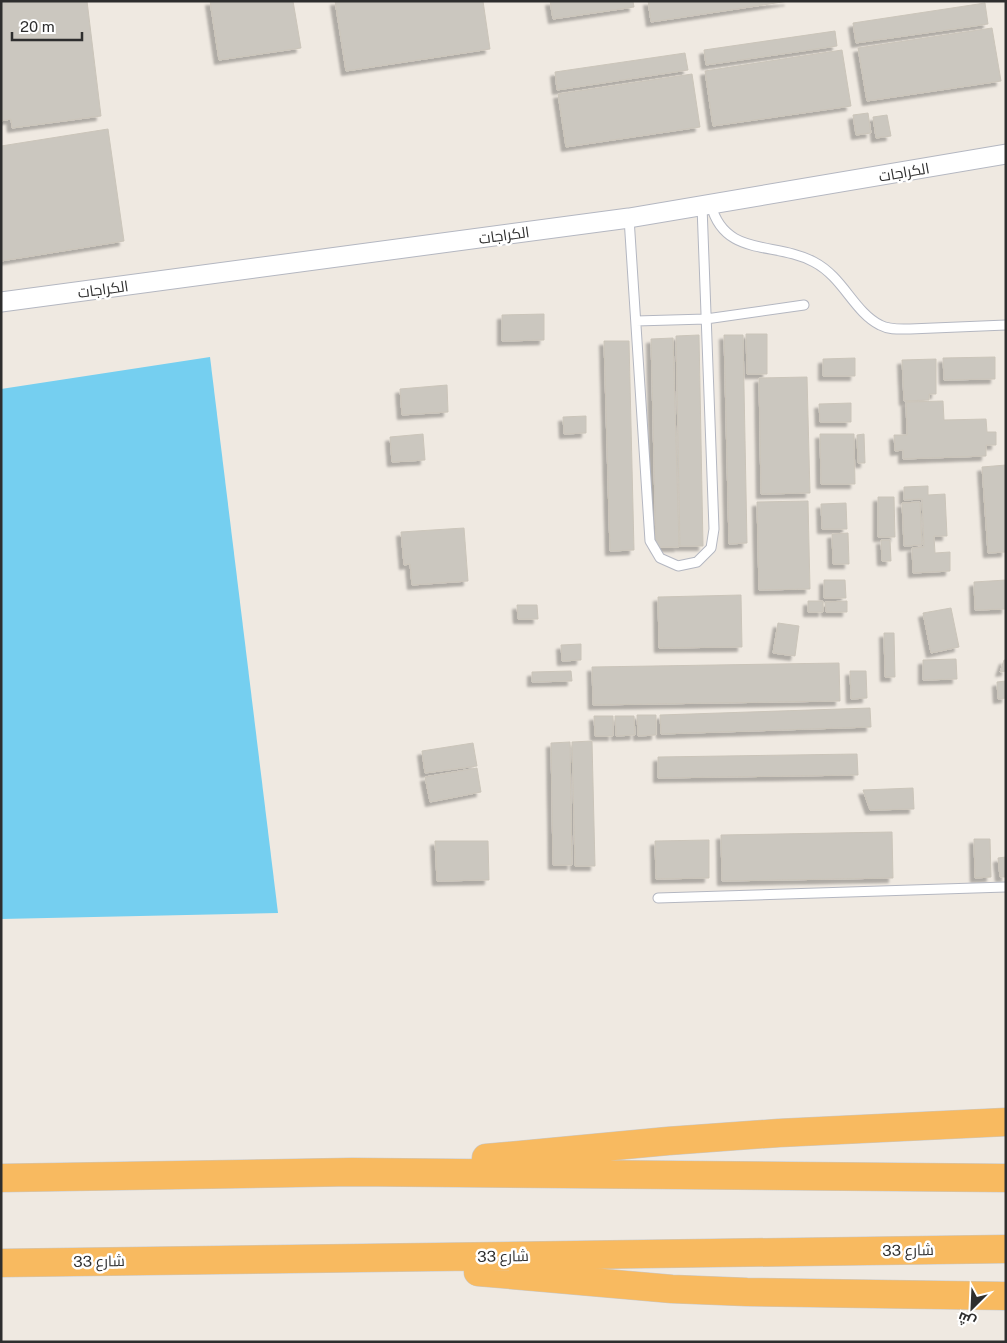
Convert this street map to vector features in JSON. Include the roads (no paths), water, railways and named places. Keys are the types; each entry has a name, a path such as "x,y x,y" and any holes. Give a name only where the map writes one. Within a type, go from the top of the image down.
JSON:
{"highway":[{"path":"352,1172 668,1141 891,1126 1006,1122"},
{"path":"1,1178 352,1172 1006,1178"},
{"name":"شارع 33","path":"1,1262 1006,1249"},
{"path":"304,1258 672,1289 1006,1296"}],"street":[{"name":"الكراجات","path":"1,302 629,218 1006,154"}],"lane":[{"path":"629,218 650,541 660,558 678,566 698,562 711,548 714,528 706,319 707,205"},
{"path":"707,205 717,222 730,236 747,244 799,255 829,271 868,317 881,325 895,329 1006,325"},
{"path":"636,321 706,319 804,305"},
{"path":"658,898 1006,886"}],"water":[{"path":"210,357 278,913 1,919 1,389"}]}
